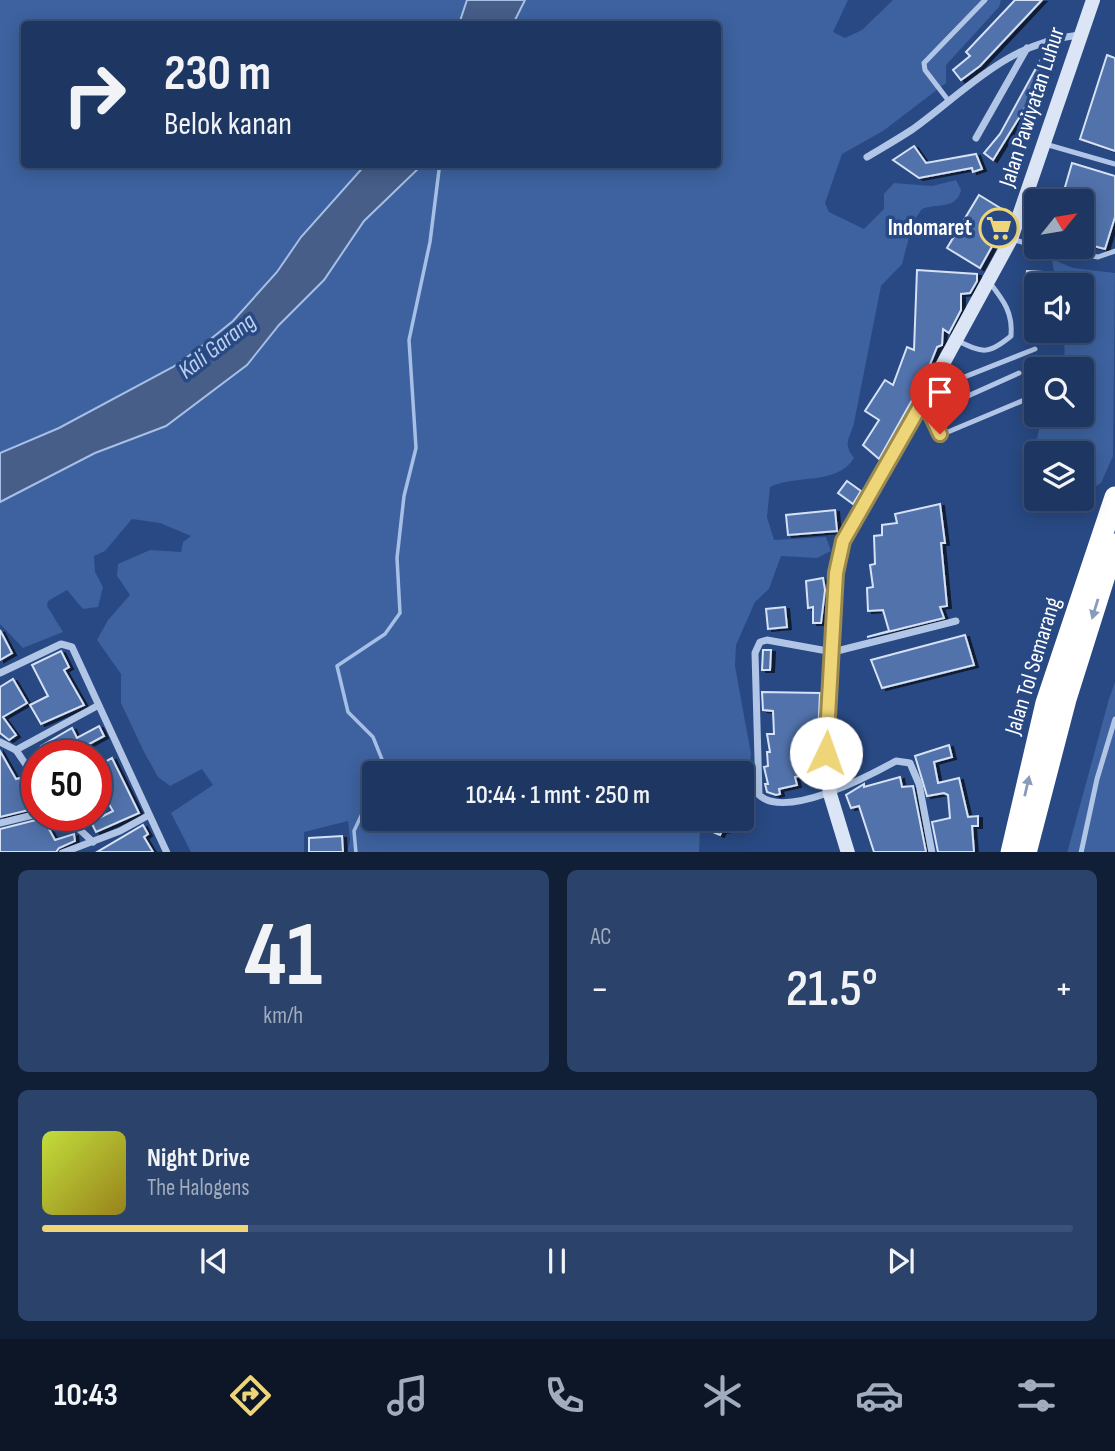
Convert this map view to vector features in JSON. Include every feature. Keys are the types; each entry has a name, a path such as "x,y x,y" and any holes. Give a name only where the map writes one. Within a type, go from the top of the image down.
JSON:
{"highway":[{"name":"Jalan Tol Semarang","path":"1011,852 1046,703 1115,497"},
{"name":"Jalan Tol Semarang","path":"1026,852 1066,699 1115,544"}],"main road":[{"name":"Jalan Pawiyatan Luhur","path":"848,852 830,794 826,753 836,573 843,541 924,411 928,391 1011,239 1093,0"}],"street":[{"path":"867,157 912,129 979,76 1027,47 1047,40 1079,35"},
{"path":"976,138 1027,47"},
{"path":"932,852 919,784 910,763 896,761 830,794 773,802 759,795 755,653 760,642 767,640 833,652 956,621"},
{"path":"0,673 61,644 68,644 167,852"},
{"path":"16,750 97,706"},
{"path":"0,741 16,750 21,757"},
{"path":"62,852 93,842 149,815"},
{"path":"0,823 21,818"},
{"path":"81,831 93,842"}],"lane":[{"path":"948,100 925,70 924,63 985,0"},
{"path":"1045,144 1115,164"},
{"path":"1011,239 1024,243"},
{"path":"1094,256 1115,251"},
{"path":"955,340 980,352 995,349 1010,336 1012,320 1007,304 988,281"},
{"path":"928,391 1035,349"},
{"path":"1019,373 924,411 943,434 1024,400"},
{"path":"1082,852 1097,779 1115,719"}],"shaded area":[{"path":"0,0 467,0 460,21 21,21 21,168 363,168 301,237 277,272 233,321 197,350 173,367 59,428 0,453"},
{"path":"525,0 848,0 833,32 845,38 862,30 893,0 1001,0 999,7 946,65 946,83 883,131 842,154 825,203 829,212 864,229 884,209 884,194 894,183 932,186 956,180 961,190 951,203 922,209 913,222 902,264 881,286 854,423 848,441 848,448 854,458 847,467 837,473 770,487 767,517 774,540 826,537 831,551 817,558 781,556 769,589 755,602 736,645 735,666 751,754 750,761 362,761 362,831 700,831 699,852 347,852 350,840 348,821 304,832 304,852 191,852 171,813 213,785 202,769 170,786 158,777 121,703 121,674 97,640 108,620 130,595 117,576 118,564 150,550 181,552 183,542 191,536 160,523 132,519 105,551 94,556 95,572 103,587 98,607 83,609 67,590 48,601 47,606 63,632 23,648 0,624 0,502 95,453 166,426 247,365 279,325 324,280 364,221 419,168 721,168 721,21 514,21"},
{"path":"1052,259 1073,268 1115,273 1113,456 1101,483 1094,487 1094,441 1037,441 1040,427 1094,427 1094,357 1065,357 1064,343 1094,343 1094,273 1054,273"},
{"path":"1115,682 1115,852 1067,852"}],"water":[{"path":"467,0 525,0 514,21 460,21"},
{"name":"Kali Garang","path":"362,168 419,168 364,221 324,280 279,325 247,365 166,426 95,453 0,502 0,453 59,428 173,367 197,350 233,321 277,272 301,237"}],"building":[{"path":"1015,0 1042,0 980,66 961,80 953,70 970,56 966,52"},
{"path":"1107,55 1115,58 1115,151 1080,139"},
{"path":"1041,59 1051,66 993,160 984,153 1000,134"},
{"path":"914,146 926,163 976,154 982,169 973,172 972,168 919,178 893,160"},
{"path":"1072,163 1115,176 1115,217 1105,249 1094,246 1094,189 1064,189"},
{"path":"979,195 1010,214 980,268 947,248"},
{"path":"917,270 977,274 977,281 970,293 961,294 961,310 949,333 943,329 942,345 937,347 925,377 879,459 863,445 879,420 865,411 885,380 893,385 907,347 914,350"},
{"path":"847,481 861,491 853,504 838,493"},
{"path":"940,504 945,543 941,543 947,606 940,607 944,618 867,637 889,631 883,610 868,611 867,588 873,587 870,565 875,564 874,536 882,535 882,525 897,523 895,514"},
{"path":"835,510 837,531 788,535 786,515"},
{"path":"823,578 825,590 821,623 813,623 813,607 808,608 806,581"},
{"path":"785,607 787,627 768,629 766,609"},
{"path":"0,630 12,653 0,660"},
{"path":"965,635 974,665 882,688 871,660"},
{"path":"763,650 771,650 770,670 762,670"},
{"path":"61,651 69,667 64,670 84,705 41,724 30,705 48,696 32,665"},
{"path":"13,679 27,703 3,717 16,735 9,740 0,733 0,687"},
{"path":"762,692 820,693 817,759 812,760 815,772 795,777 797,785 779,789 780,794 776,795 767,792 765,784 768,784 764,767 768,766 767,752 770,752 767,734 774,734 773,711 763,710"},
{"path":"99,726 104,736 97,740 51,740 72,728 77,738"},
{"path":"949,745 952,757 934,762 938,783 959,778 968,817 978,816 978,826 972,826 974,852 938,852 932,822 950,818 948,795 944,793 927,796 915,756"},
{"path":"0,751 16,779 20,778 21,812 0,817"},
{"path":"112,758 139,813 112,825"},
{"path":"900,777 902,787 913,786 926,852 874,852 859,806 851,808 846,795 864,784 864,787"},
{"path":"21,824 21,831 50,831 55,840 74,834 75,841 56,852 0,852 0,829"},
{"path":"143,825 148,834 144,837 153,852 97,852"},
{"path":"342,836 343,852 309,852 309,838"}],"waterway":[{"path":"383,761 373,737 348,712 337,666 385,634 400,613 397,558 404,496 416,448 409,340 430,242 438,168"},
{"path":"356,852 354,831 362,814"}],"place":[{"name":"Indomaret","path":"999,228"}],"route":[{"path":"826,753 836,573 843,541 919,408 930,413 940,434"}]}
